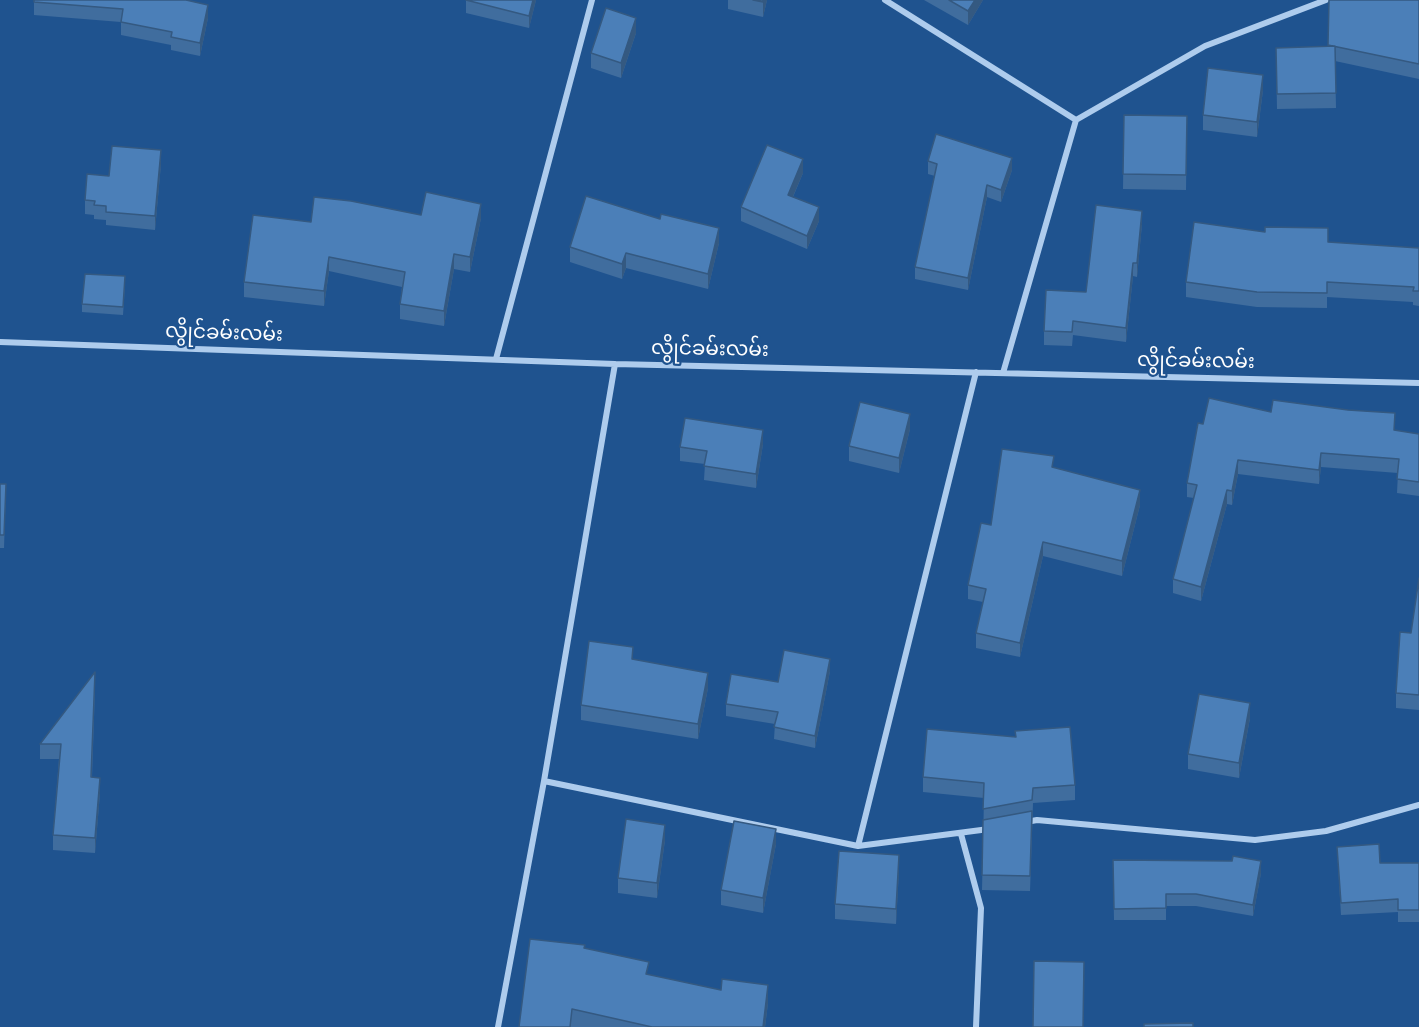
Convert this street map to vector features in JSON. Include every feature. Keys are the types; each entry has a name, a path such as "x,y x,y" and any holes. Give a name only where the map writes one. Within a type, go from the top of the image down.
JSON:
{"street":[{"path":"496,359 592,0"},
{"path":"885,0 1076,120"},
{"path":"1003,373 1076,120 1205,45 1326,0"},
{"name":"လွိုင်ခမ်းလမ်း","path":"0,342 615,364 1419,383"},
{"path":"498,1027 544,781 615,364"},
{"path":"858,846 976,372"},
{"path":"544,781 858,846 994,828"},
{"path":"1015,824 1037,820 1255,840 1326,831 1419,805"},
{"path":"961,834 981,908 976,1027"}],"building":[{"path":"34,0 186,0 208,5 200,43 171,37 172,32 121,22 123,9 34,2"},
{"path":"466,0 533,0 529,16"},
{"path":"949,0 975,0 968,11"},
{"path":"1329,0 1419,0 1419,64 1328,45"},
{"path":"606,8 636,18 621,63 591,53"},
{"path":"1335,46 1336,93 1277,94 1276,48"},
{"path":"1208,68 1263,75 1257,122 1203,115"},
{"path":"1124,115 1187,116 1186,175 1123,174"},
{"path":"936,134 1012,158 1001,190 987,185 968,278 915,267 937,164 928,161"},
{"path":"767,145 803,159 788,195 819,207 807,236 741,207"},
{"path":"112,146 161,150 155,216 106,212 106,206 94,205 95,201 85,200 87,174 109,176"},
{"path":"426,192 481,204 470,257 454,254 444,311 400,304 405,272 329,257 324,291 244,282 253,215 311,222 314,197 351,201 421,215"},
{"path":"586,196 660,219 661,214 719,228 708,274 626,253 622,264 570,247"},
{"path":"1096,205 1142,211 1137,263 1133,263 1126,328 1073,321 1072,332 1044,331 1046,290 1086,292"},
{"path":"1194,222 1265,232 1265,227 1328,228 1328,242 1419,248 1419,291 1413,291 1414,287 1327,282 1327,293 1257,292 1186,282"},
{"path":"85,274 125,276 123,307 82,304"},
{"path":"1209,398 1271,412 1273,400 1348,410 1395,413 1394,430 1419,434 1419,482 1397,479 1399,459 1321,453 1319,470 1238,460 1232,491 1227,490 1201,587 1173,579 1197,485 1187,483 1198,423 1203,424"},
{"path":"860,402 910,414 899,458 849,446"},
{"path":"685,418 763,430 756,474 704,466 707,451 680,447"},
{"path":"1002,449 1054,456 1052,467 1140,490 1122,561 1043,542 1020,643 976,633 986,589 968,585 981,523 991,525"},
{"path":"0,484 6,484 4,535 0,535"},
{"path":"1419,578 1419,695 1396,693 1400,632 1411,633"},
{"path":"589,641 633,647 632,659 708,673 698,724 581,705"},
{"path":"784,650 830,659 815,736 774,727 778,712 726,704 731,674 778,682"},
{"path":"95,672 91,777 100,778 95,838 53,835 61,744 40,744"},
{"path":"1199,694 1250,703 1239,763 1188,754"},
{"path":"1070,727 1075,785 1033,788 1032,800 983,809 984,783 923,777 927,729 1016,737 1015,731"},
{"path":"1032,811 1030,876 982,875 983,820"},
{"path":"626,819 665,825 657,883 618,878"},
{"path":"734,821 776,829 763,898 721,890"},
{"path":"1379,844 1380,863 1419,863 1419,910 1398,910 1398,899 1341,903 1337,847"},
{"path":"839,851 899,855 896,909 835,904"},
{"path":"1233,856 1261,861 1253,905 1196,894 1166,894 1166,908 1114,909 1113,860 1232,861"},
{"path":"530,939 585,945 584,948 649,962 646,974 721,990 722,979 768,985 763,1027 652,1027 572,1009 570,1027 519,1027"},
{"path":"1034,961 1084,962 1083,1027 1033,1027"},
{"path":"1193,1023 1193,1027 1144,1027 1144,1024"}]}
